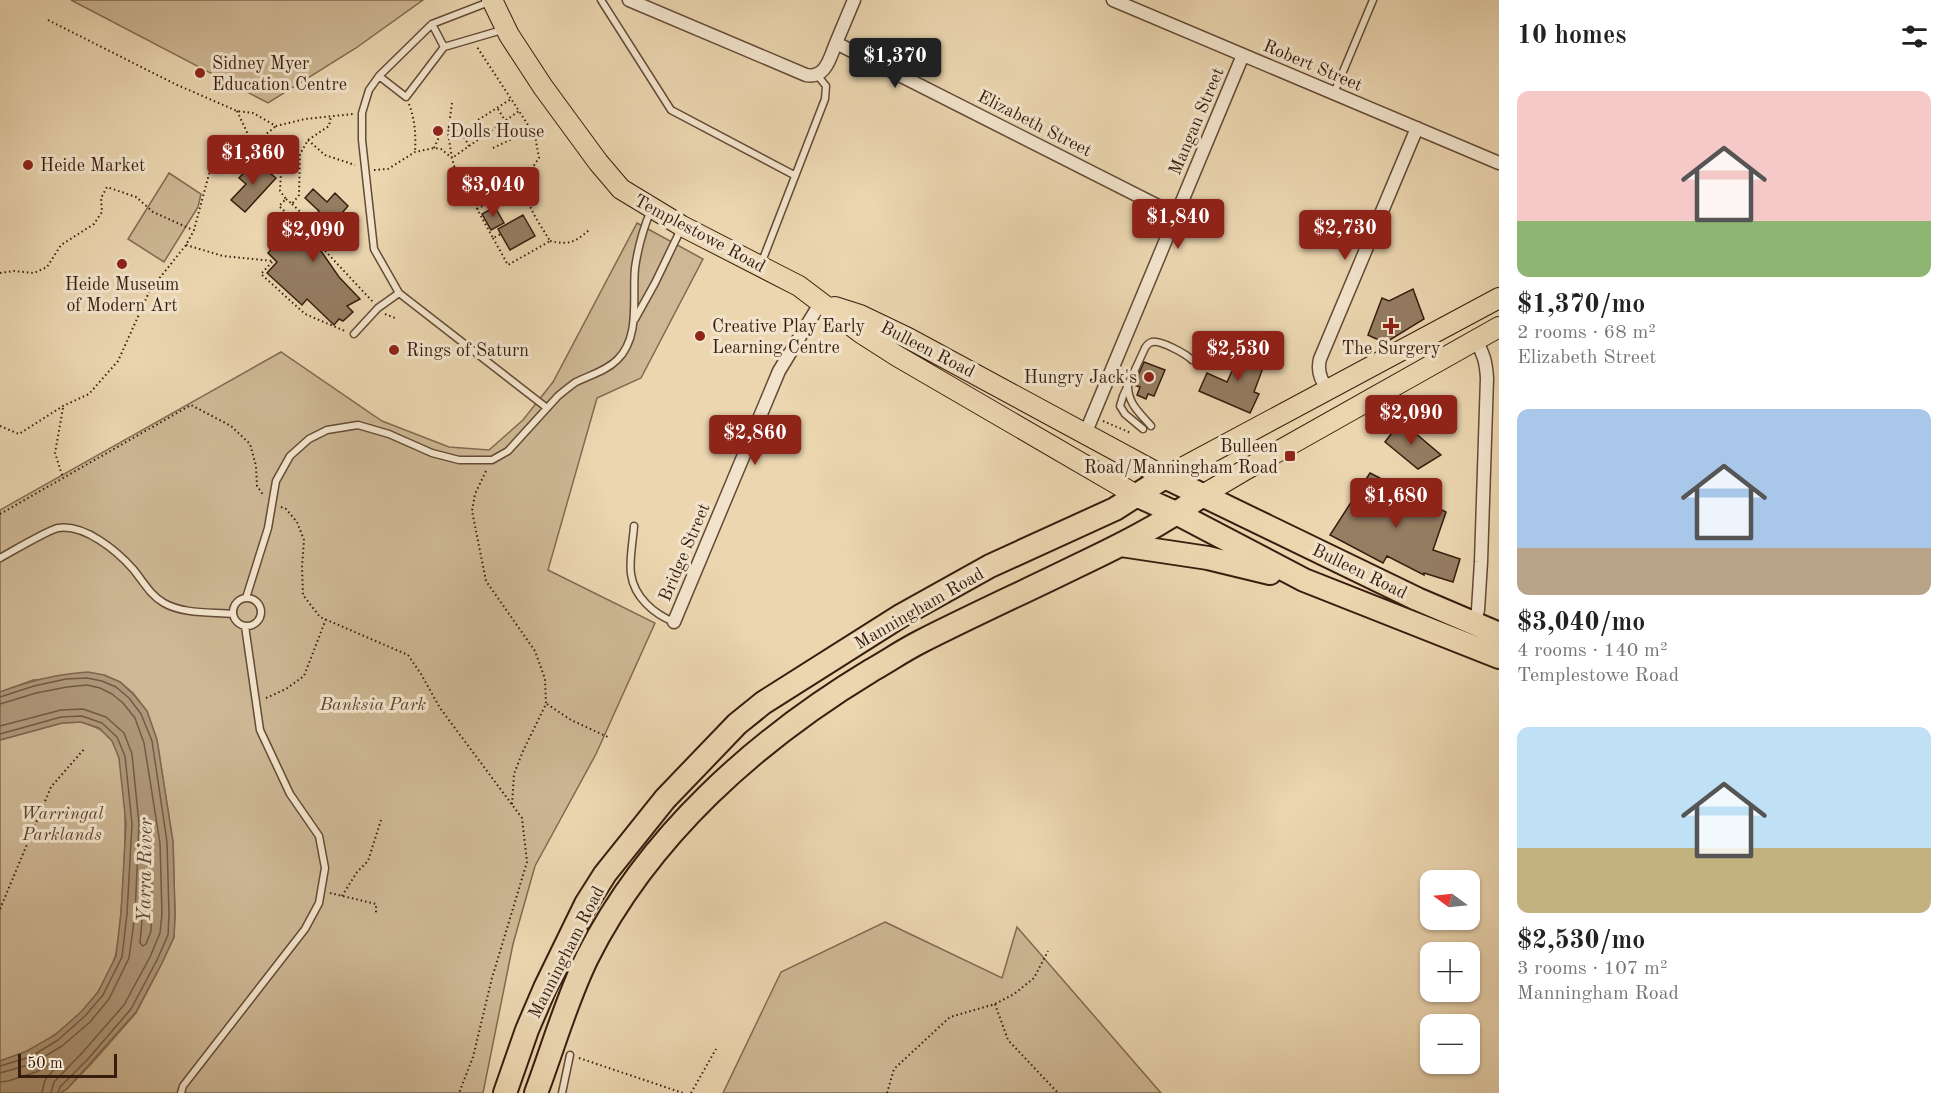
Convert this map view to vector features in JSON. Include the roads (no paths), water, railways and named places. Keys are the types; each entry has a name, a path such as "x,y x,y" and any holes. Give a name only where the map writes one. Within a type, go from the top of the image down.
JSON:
{"highway":[{"name":"Manningham Road","path":"506,1093 527,1030 586,904 605,874 637,833 713,747 737,724 763,702 902,615 990,566 1115,509 1165,477"},
{"name":"Bulleen Road","path":"1165,477 1417,599 1471,633 1499,657"},
{"name":"Bulleen Road","path":"1136,495 1178,514 1304,580"},
{"name":"Manningham Road","path":"536,1093 586,959 615,909 632,882 685,817 735,772 777,735 842,688 917,643 1121,545 1178,514 1201,496"},
{"name":"Bulleen Road","path":"1121,545 1208,558 1304,580 1471,633 1499,634"},
{"path":"713,747 735,772"}],"main road":[{"name":"Templestowe Road","path":"492,1 506,29 543,87 597,162 621,189 682,226 799,286 821,302"},
{"name":"Manningham Road","path":"1165,477 1499,298"},
{"name":"Bulleen Road","path":"821,302 860,315 1089,425 1126,458 1165,477"},
{"name":"Bulleen Road","path":"821,302 861,333 897,356 1136,495"},
{"name":"Manningham Road","path":"1201,496 1499,327"}],"street":[{"path":"629,0 806,75 818,76 826,68 854,0"},
{"name":"Robert Street","path":"1113,0 1499,163"},
{"name":"Elizabeth Street","path":"836,43 1176,214"},
{"name":"Mangan Street","path":"1089,425 1243,55"},
{"path":"1328,390 1319,372 1320,358 1417,128"},
{"name":"Bridge Street","path":"674,622 779,371 821,302"},
{"path":"1471,633 1478,610 1487,378 1482,350 1475,340"}],"lane":[{"path":"601,0 671,110 794,175"},
{"path":"1334,93 1373,0"},
{"path":"492,1 432,24 379,76 369,90 362,113 362,140 374,249 399,294 547,408"},
{"path":"432,24 444,47"},
{"path":"379,76 406,97 444,47 506,29"},
{"path":"760,266 825,99 826,86 818,76"},
{"path":"634,321 636,261 651,208"},
{"path":"246,598 268,528 276,481 290,456 309,439 327,430 358,425 389,434 432,453 459,460 492,460 508,450 558,396 575,383 615,362 627,346 634,321 682,226"},
{"path":"354,334 378,308 399,294"},
{"path":"1143,429 1125,414 1120,406 1145,348 1150,343 1158,342 1187,354 1192,360"},
{"path":"1128,384 1131,403 1151,426"},
{"path":"634,526 630,573 634,588 651,610 674,622"},
{"path":"0,558 57,528 74,530 94,537 117,552 150,592 166,604 189,610 233,614"},
{"path":"246,598 258,604 260,613 257,621 249,626 237,622 233,614 237,602 246,598"},
{"path":"181,1093 183,1086 305,929 319,903 325,868 319,836 290,794 260,730 245,626"},
{"path":"562,1093 570,1055"}],"water":[{"name":"Yarra River","path":"88,672 104,675 120,682 133,694 147,711 157,740 173,842 174,937 136,1012 67,1089 60,1093 0,1093 0,1061 27,1051 55,1035 81,1012 98,992 116,956 126,824 119,758 112,741 99,728 81,722 62,723 0,740 0,692 65,674"}],"place":[{"name":"Sidney Myer Education Centre","path":"200,73"},
{"name":"Dolls House","path":"438,131"},
{"name":"Heide Market","path":"28,165"},
{"name":"Heide Museum of Modern Art","path":"122,264"},
{"name":"The Surgery","path":"1391,326"},
{"name":"Creative Play Early Learning Centre","path":"700,336"},
{"name":"Rings of Saturn","path":"394,350"},
{"name":"Hungry Jack's","path":"1149,377"},
{"name":"Bulleen Road/Manningham Road","path":"1290,456"}],"park label":[{"name":"Banksia Park","path":"373,704"},
{"name":"Warringal Parklands","path":"62,823"}]}
